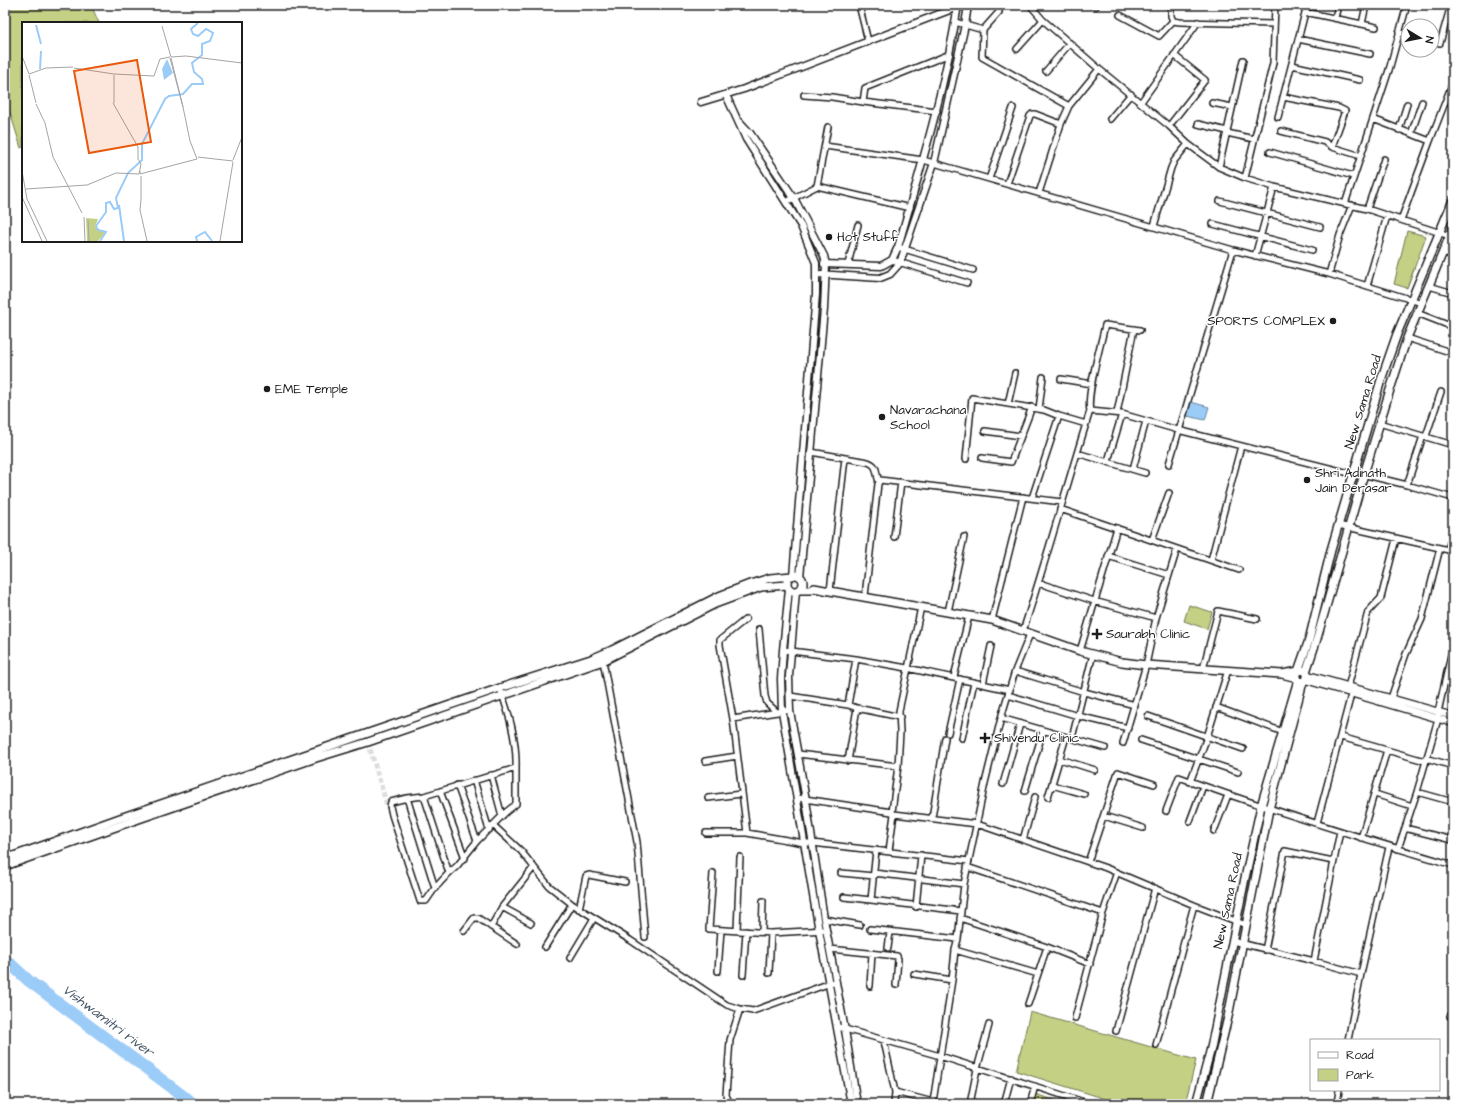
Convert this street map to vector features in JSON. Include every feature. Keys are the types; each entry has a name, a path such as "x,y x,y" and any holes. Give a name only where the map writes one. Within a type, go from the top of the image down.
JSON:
{"main road":[{"name":"New Sama Road","path":"1313,641 1331,550 1381,380 1453,200"},
{"name":"New Sama Road","path":"1313,641 1379,423 1407,338 1453,228"},
{"path":"793,588 788,579 797,577"},
{"path":"793,588 802,586 797,577"},
{"path":"680,618 719,596 770,578 797,577 814,588"},
{"path":"5,866 127,823 503,696 599,660 612,650 680,618 758,588 793,588 810,590 814,588 830,590 992,620 1080,650 1122,662 1282,674 1302,677"},
{"path":"1294,706 1313,641"},
{"path":"5,859 120,818 500,688 599,660"},
{"name":"New Sama Road","path":"1196,1104 1210,1052 1261,806 1283,732 1294,706"},
{"name":"New Sama Road","path":"1207,1104 1228,1017 1269,809 1294,706"},
{"path":"1210,1052 1219,1054"}],"street":[{"path":"859,5 868,41"},
{"path":"817,274 826,273 880,278 890,274 900,263 934,163 965,25 968,5"},
{"path":"1030,5 1043,20 1099,69 1141,102 1188,144 1219,167 1245,178 1274,187 1367,209 1450,236"},
{"path":"1171,5 1171,16 1173,21"},
{"path":"1245,178 1273,63 1275,5"},
{"path":"1278,116 1307,5"},
{"path":"1335,18 1338,5"},
{"path":"1362,24 1366,5"},
{"path":"1345,204 1389,70 1407,5"},
{"path":"1440,43 1451,5"},
{"path":"701,102 726,95 960,6"},
{"path":"816,264 881,266 892,260 898,247 910,208 937,111 950,54 955,22 960,6"},
{"path":"999,12 983,30 982,57 1069,106"},
{"path":"1305,12 1376,27"},
{"path":"1120,14 1159,36 1173,21 1274,24"},
{"path":"1017,49 1043,20"},
{"path":"955,22 983,30"},
{"path":"1141,102 1198,22"},
{"path":"1298,39 1370,54"},
{"path":"1046,71 1070,43"},
{"path":"863,102 864,88 950,54"},
{"path":"1169,126 1205,80 1174,55"},
{"path":"1219,167 1243,60"},
{"path":"1292,65 1360,80"},
{"path":"1039,193 1061,124 1069,106 1099,69"},
{"path":"1401,220 1453,82"},
{"path":"1110,119 1131,94"},
{"path":"726,95 746,139 801,226 816,264 817,274 806,412 797,577"},
{"path":"804,95 832,97 937,111"},
{"path":"1284,97 1339,108 1345,111 1332,147"},
{"path":"1411,134 1422,102"},
{"path":"1212,103 1232,107"},
{"path":"1399,130 1407,104"},
{"path":"989,178 1013,108"},
{"path":"1007,184 1030,116 1035,114 1061,124"},
{"path":"735,117 750,132 794,198 824,256 826,264 824,309 815,412 797,577"},
{"path":"1373,119 1430,141"},
{"path":"1198,124 1254,139"},
{"path":"817,186 828,127"},
{"path":"1281,131 1325,142 1332,147 1361,156"},
{"path":"1154,226 1171,168 1174,161 1188,144"},
{"path":"825,146 923,160 1233,250 1329,274 1422,303"},
{"path":"1270,152 1353,176"},
{"path":"1367,209 1384,159"},
{"path":"786,202 817,186 910,208"},
{"path":"1255,256 1274,187"},
{"path":"1220,201 1320,227"},
{"path":"1329,274 1340,235 1352,205"},
{"path":"1366,286 1387,216"},
{"path":"1213,224 1261,238 1312,250"},
{"path":"848,264 858,225"},
{"path":"898,247 973,270"},
{"path":"1168,464 1233,250"},
{"path":"1443,252 1453,256"},
{"path":"892,260 967,283"},
{"path":"1429,286 1453,293"},
{"path":"1417,313 1453,327"},
{"path":"895,1092 933,1102 952,980 955,950 958,939 964,884 985,784 1001,718 1039,583 1090,411 1088,407 1092,384 1105,325 1137,329 1108,461"},
{"path":"1407,338 1453,353"},
{"path":"1008,404 1014,373"},
{"path":"1039,409 1043,377"},
{"path":"1061,379 1092,384"},
{"path":"1407,485 1441,392"},
{"path":"966,459 972,398 1032,407 1086,424"},
{"path":"982,458 1011,462 1032,407"},
{"path":"1090,411 1119,413 1178,430 1354,473 1364,474 1453,498"},
{"path":"806,412 815,412"},
{"path":"1032,498 1059,416"},
{"path":"1133,469 1146,421"},
{"path":"1379,423 1453,445"},
{"path":"986,431 1022,436"},
{"path":"1211,560 1241,446"},
{"path":"811,452 868,462 874,464 876,468 879,482 865,596"},
{"path":"1077,453 1145,473"},
{"path":"830,590 845,458"},
{"path":"879,482 883,480 1062,502"},
{"path":"894,537 900,482"},
{"path":"1152,540 1169,493"},
{"path":"992,620 1023,497"},
{"path":"1060,509 1239,570"},
{"path":"1338,525 1451,551 1453,532"},
{"path":"1080,650 1117,528"},
{"path":"948,612 964,537"},
{"path":"1317,824 1341,737 1368,612 1381,598 1396,539"},
{"path":"1391,698 1406,654 1422,619 1440,548"},
{"path":"1123,743 1146,665 1156,618 1177,549"},
{"path":"1108,556 1169,575"},
{"path":"1039,583 1094,601 1156,618"},
{"path":"793,588 782,650 780,712 798,798 804,843 833,982 845,1030 857,1104"},
{"path":"793,588 789,676 790,710 806,800 824,920 823,931 830,949 838,1027 851,1104"},
{"path":"889,851 898,766 899,711 921,607"},
{"path":"1203,669 1218,610 1257,619"},
{"path":"932,818 969,616"},
{"path":"746,619 720,640 733,719 741,794 747,833"},
{"path":"759,629 765,696 767,703 780,712"},
{"path":"983,684 991,646"},
{"path":"1398,849 1417,792 1438,719 1438,712 1453,646"},
{"path":"782,650 856,659 957,678 1009,692 1078,716 1128,728"},
{"path":"1048,797 1060,759 1078,716 1093,654"},
{"path":"848,705 856,659"},
{"path":"599,660 636,836 645,937"},
{"path":"1190,782 1207,737 1228,670"},
{"path":"1015,671 1084,692 1135,705"},
{"path":"1302,677 1391,698 1453,716"},
{"path":"962,738 974,682"},
{"path":"500,688 513,729 516,768 516,804 477,841 457,866 435,888 426,901 420,901 390,806 391,802 424,796 516,768"},
{"path":"1351,689 1453,723"},
{"path":"790,696 848,705 900,717"},
{"path":"1216,707 1283,732"},
{"path":"848,761 857,708"},
{"path":"733,719 790,710"},
{"path":"1148,716 1242,749"},
{"path":"1001,718 1105,748"},
{"path":"1003,784 1020,724"},
{"path":"1025,791 1043,731"},
{"path":"1341,737 1425,760 1453,766"},
{"path":"1141,740 1238,772"},
{"path":"1361,838 1387,750"},
{"path":"798,754 898,766"},
{"path":"705,761 737,756"},
{"path":"1060,759 1095,770"},
{"path":"1088,862 1118,772 1154,784"},
{"path":"491,775 502,816"},
{"path":"1166,811 1179,777 1269,809 1389,847 1453,865"},
{"path":"474,780 489,830"},
{"path":"458,785 477,841"},
{"path":"1052,785 1084,794"},
{"path":"1190,821 1203,786"},
{"path":"440,791 464,858"},
{"path":"1417,792 1453,802"},
{"path":"708,798 741,794"},
{"path":"1375,794 1412,806"},
{"path":"1214,831 1228,795"},
{"path":"424,796 449,873"},
{"path":"1023,840 1036,797"},
{"path":"407,798 435,888"},
{"path":"798,798 977,824 1117,872 1236,922 1246,924"},
{"path":"1104,816 1143,828"},
{"path":"493,825 521,851 549,886 572,904 630,940 727,1005 740,1009 753,1010 833,982"},
{"path":"1405,828 1452,840"},
{"path":"1314,961 1340,831"},
{"path":"706,833 747,833 804,843 889,851 969,861"},
{"path":"1348,1039 1389,847"},
{"path":"871,900 876,850"},
{"path":"1265,950 1285,851 1333,861"},
{"path":"916,907 921,855"},
{"path":"737,930 740,857"},
{"path":"491,927 502,908 534,867"},
{"path":"967,867 1103,913"},
{"path":"1075,1018 1103,913 1117,872"},
{"path":"713,873 709,929 772,933 823,931"},
{"path":"841,873 919,878 964,884"},
{"path":"579,909 586,876 589,875 625,882"},
{"path":"1116,1031 1155,888"},
{"path":"844,897 916,907 961,911"},
{"path":"762,932 763,901"},
{"path":"545,947 572,904"},
{"path":"1156,1045 1194,905"},
{"path":"502,908 531,923"},
{"path":"464,931 476,917 518,944"},
{"path":"570,958 594,918"},
{"path":"960,918 1046,947 1090,964"},
{"path":"824,920 860,925"},
{"path":"870,929 958,939"},
{"path":"718,971 721,930"},
{"path":"743,975 746,931"},
{"path":"888,948 890,932"},
{"path":"769,973 772,933"},
{"path":"1232,941 1361,974"},
{"path":"1028,1004 1046,947"},
{"path":"830,949 897,956 896,984"},
{"path":"955,950 1038,974"},
{"path":"870,986 872,953"},
{"path":"914,974 952,980"},
{"path":"730,1104 726,1096 730,1040 740,1009"},
{"path":"970,1104 977,1069 989,1025"},
{"path":"838,1027 940,1056 1090,1104"},
{"path":"884,1041 895,1092 894,1104"},
{"path":"1004,1104 1010,1078"},
{"path":"1030,1104 1035,1086"},
{"path":"1337,1104 1339,1091"}],"green space":[{"path":"5,5 91,5 99,22 22,22 21,148 5,96"},
{"path":"1407,231 1426,236 1407,288 1394,284"},
{"path":"1189,605 1212,612 1207,629 1184,621"},
{"path":"1030,1012 1196,1060 1185,1104 1122,1104 1016,1071"},
{"path":"1035,1094 1066,1104 1033,1104"}],"water":[{"path":"1191,402 1209,407 1205,420 1187,416"}],"waterway":[{"name":"Vishwamitri river","path":"5,959 29,981 194,1104"}],"tunnel":[{"path":"368,742 389,812"}],"place":[{"name":"Hot Stuff","path":"829,237"},
{"name":"SPORTS COMPLEX","path":"1333,321"},
{"name":"EME Temple","path":"267,389"},
{"name":"Navarachana School","path":"882,417"},
{"name":"Shri Adinath Jain Derasar","path":"1307,480"},
{"name":"Saurabh Clinic","path":"1097,634"},
{"name":"Shivendu Clinic","path":"985,738"}]}
